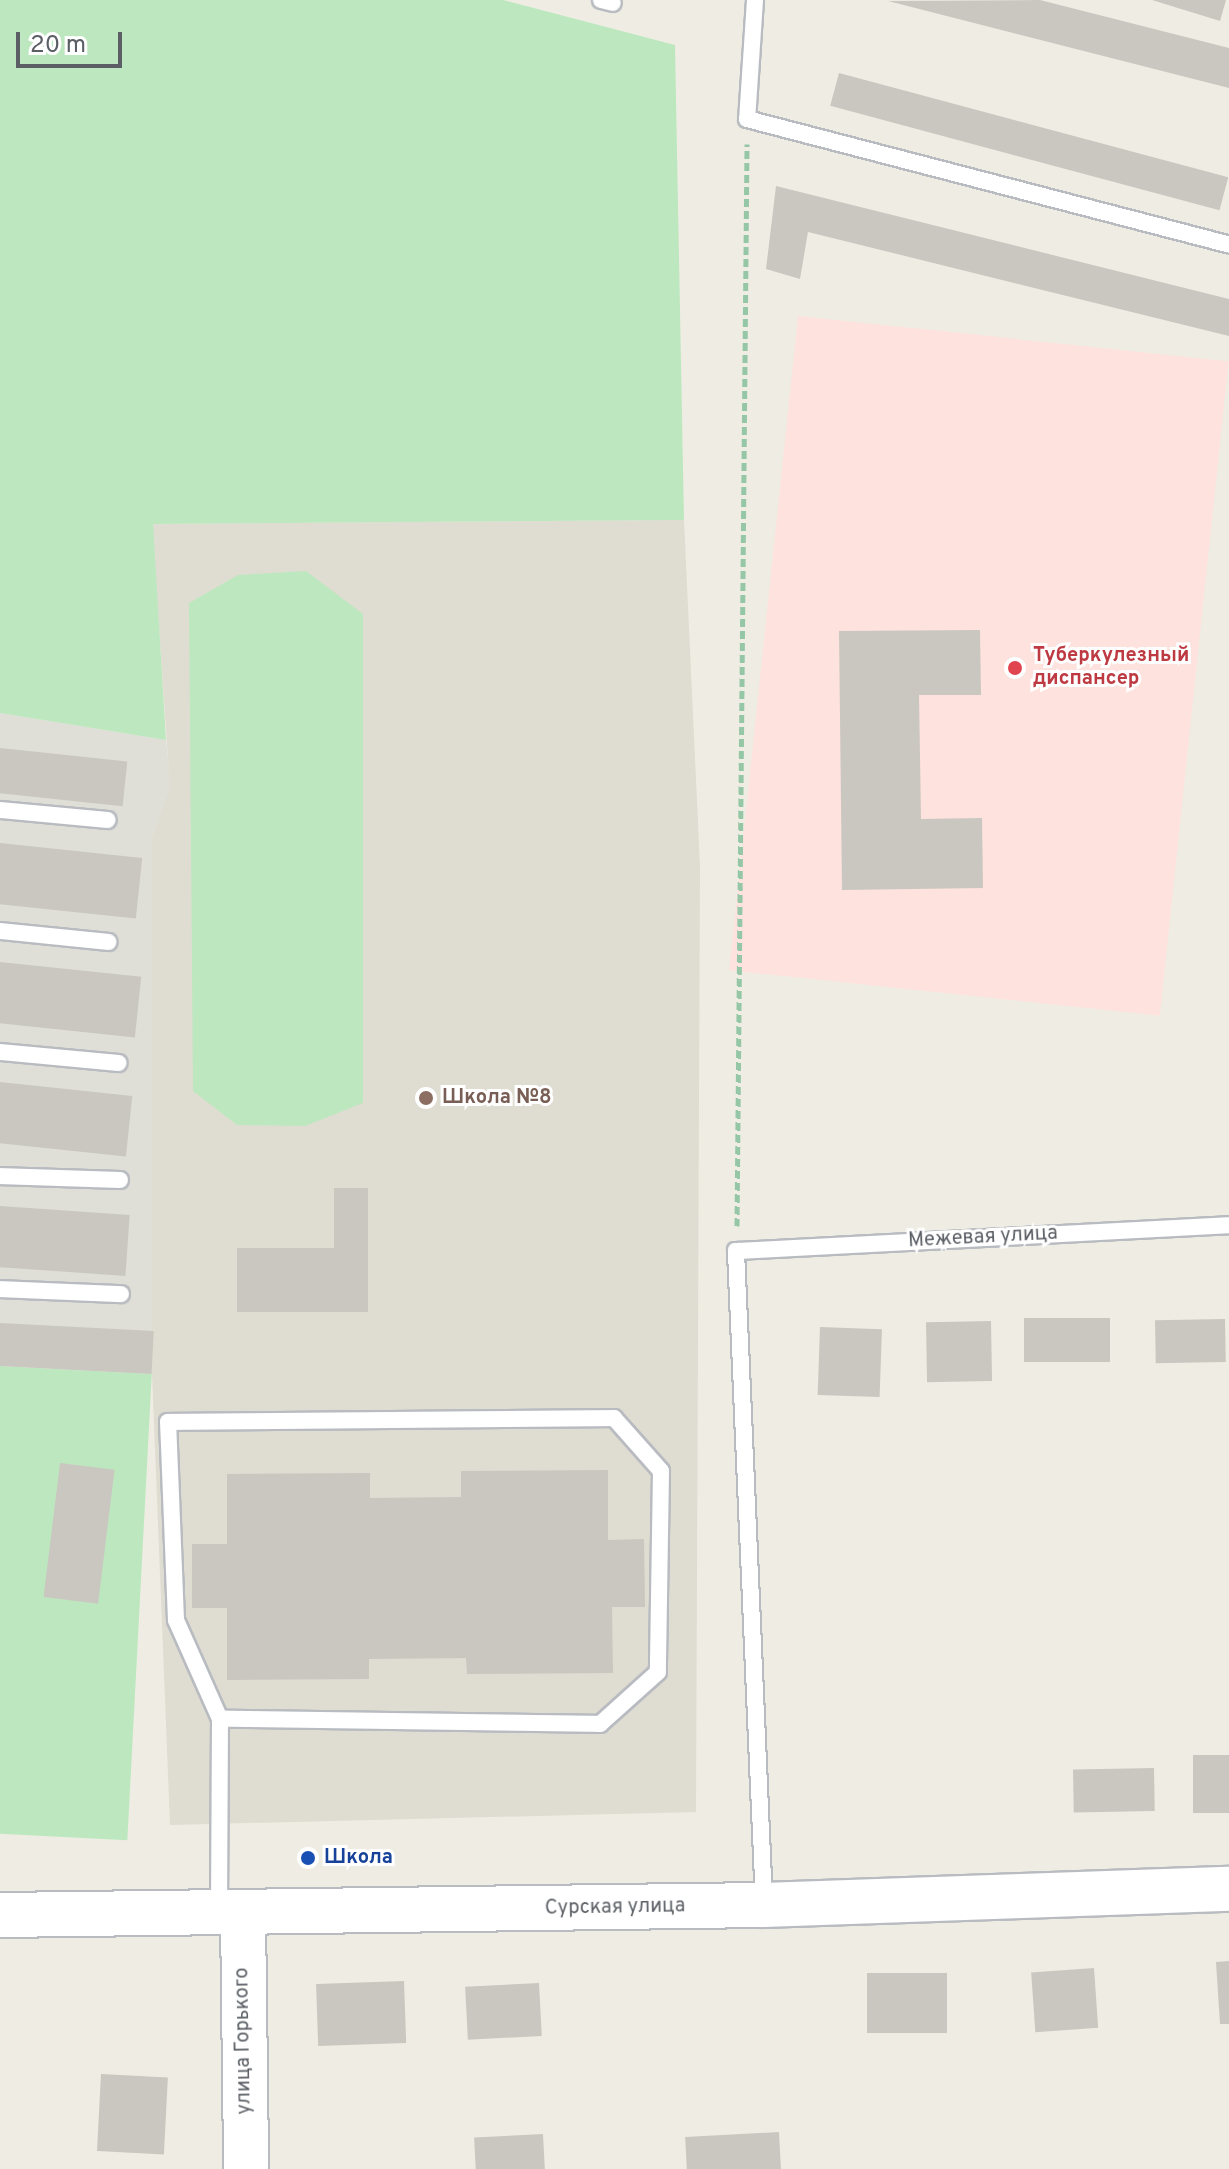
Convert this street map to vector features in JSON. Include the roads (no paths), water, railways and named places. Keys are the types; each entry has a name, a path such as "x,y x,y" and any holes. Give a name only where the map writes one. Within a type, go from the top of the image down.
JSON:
{"street":[{"name":"Сурская улица","path":"0,1915 764,1905 1229,1889"},
{"name":"улица Горького","path":"231,1913 246,2169"}],"lane":[{"path":"755,0 747,119 1229,245"},
{"path":"0,810 108,820"},
{"path":"0,931 108,942"},
{"path":"0,1052 118,1063"},
{"path":"0,1176 120,1180"},
{"name":"Межевая улица","path":"764,1905 736,1251 1229,1225"},
{"path":"0,1289 121,1294"},
{"path":"220,1719 600,1724 658,1672 661,1471 614,1418 168,1422 176,1620 220,1719 231,1913"}],"place":[{"name":"Туберкулезный диспансер","path":"1015,668"},
{"name":"Школа №8","path":"426,1098"},
{"name":"Школа","path":"308,1858"}]}
